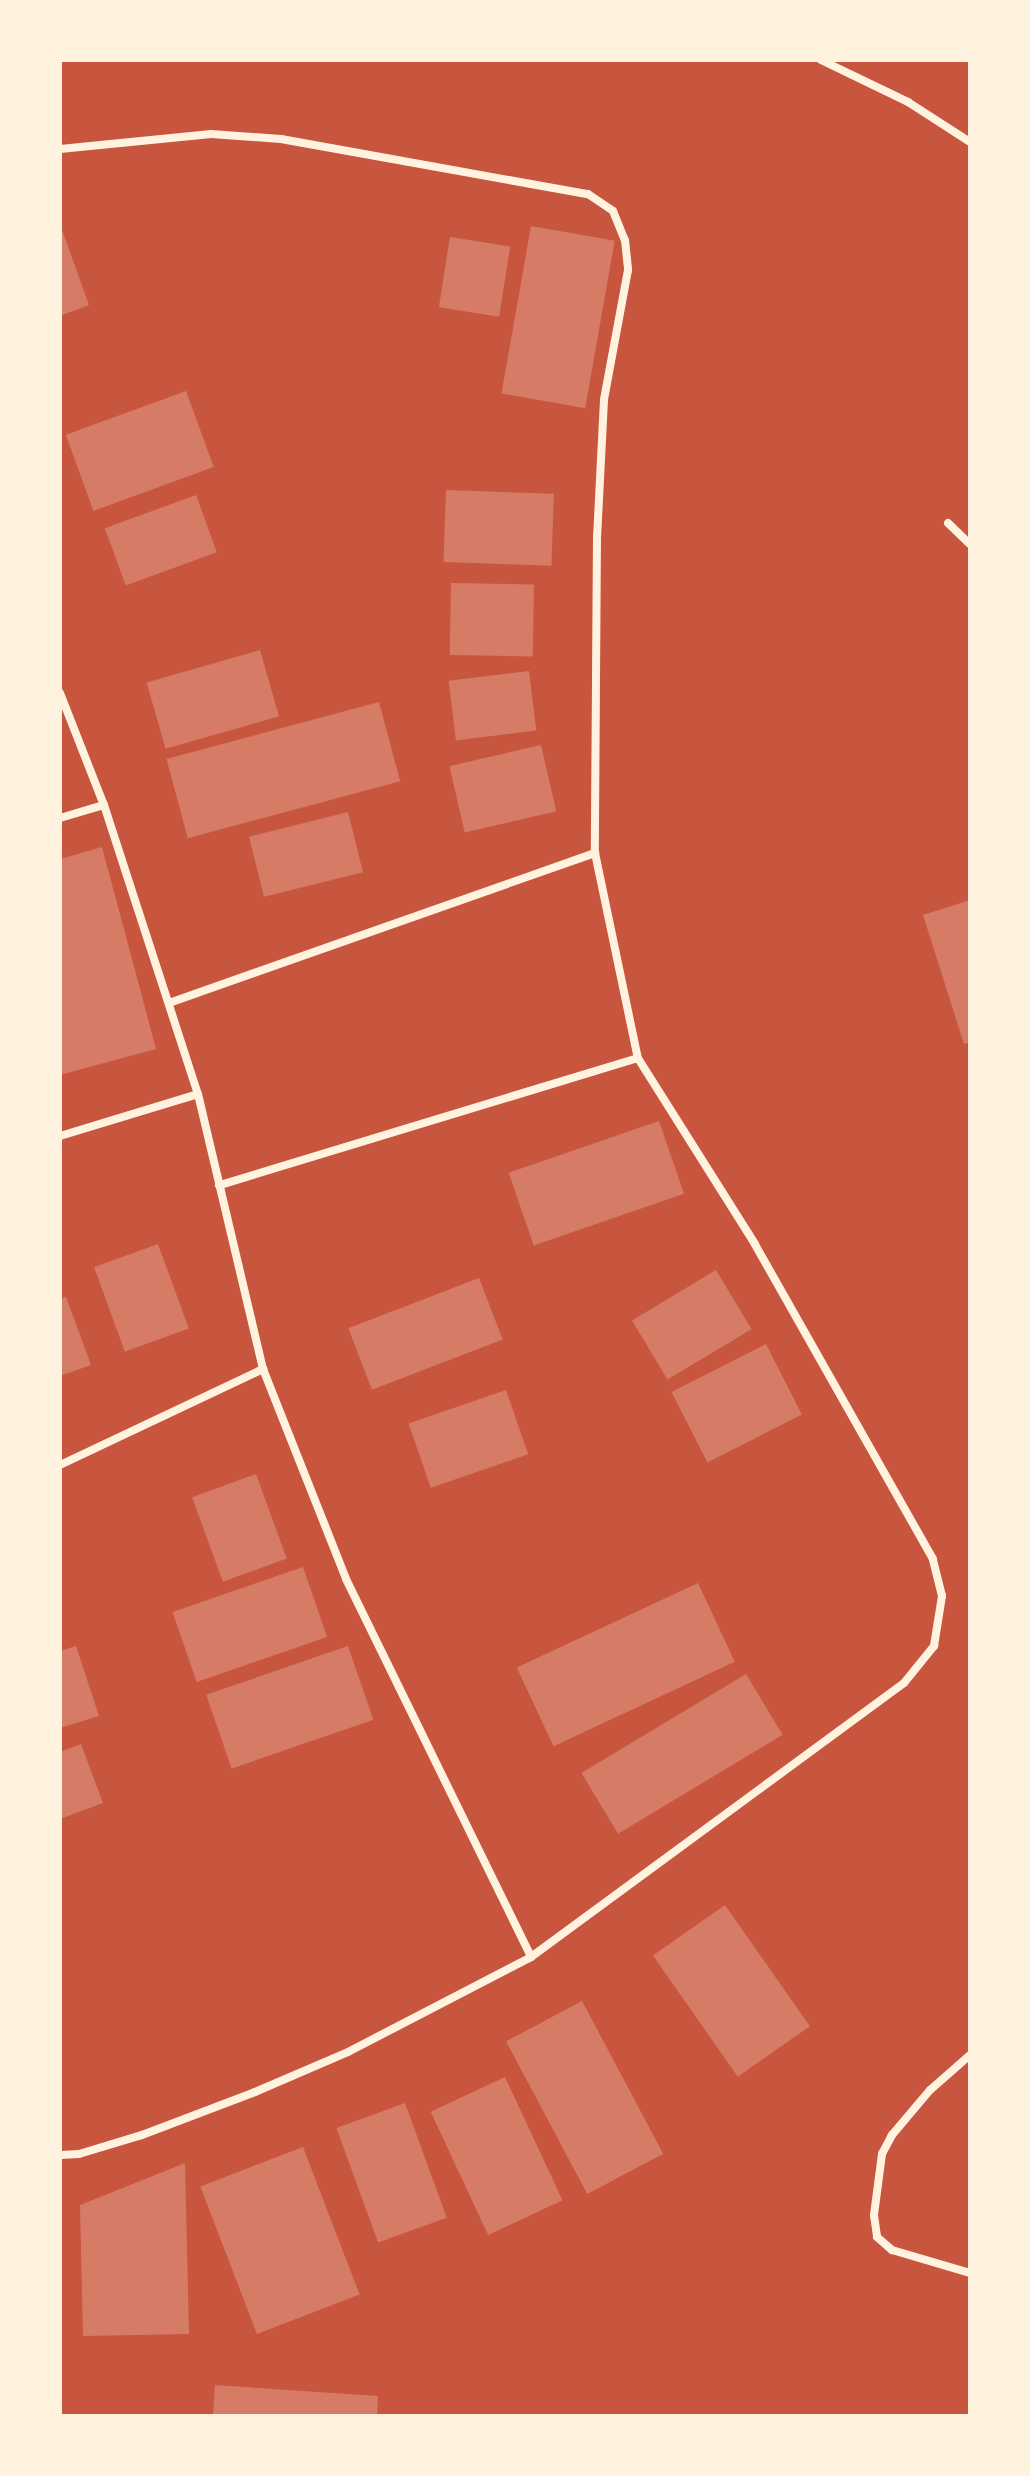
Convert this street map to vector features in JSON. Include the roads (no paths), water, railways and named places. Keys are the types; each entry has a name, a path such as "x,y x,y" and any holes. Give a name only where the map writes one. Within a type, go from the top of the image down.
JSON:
{"street":[{"path":"821,60 908,102 970,142"},
{"path":"60,149 211,134 281,139 588,194 613,211 625,240 628,270 604,400 597,536 595,853 638,1058 755,1244 933,1559 942,1596 934,1646 904,1683 531,1957 348,2052 255,2092 142,2135 79,2154 60,2155"},
{"path":"948,523 970,544"},
{"path":"60,693 104,805 198,1094 263,1369 346,1579 531,1957"},
{"path":"60,818 104,805"},
{"path":"169,1003 595,853"},
{"path":"219,1185 638,1058"},
{"path":"60,1136 198,1094"},
{"path":"60,1465 263,1369"},
{"path":"970,2055 930,2090 892,2135 882,2154 874,2215 877,2237 892,2250 970,2273"}]}
